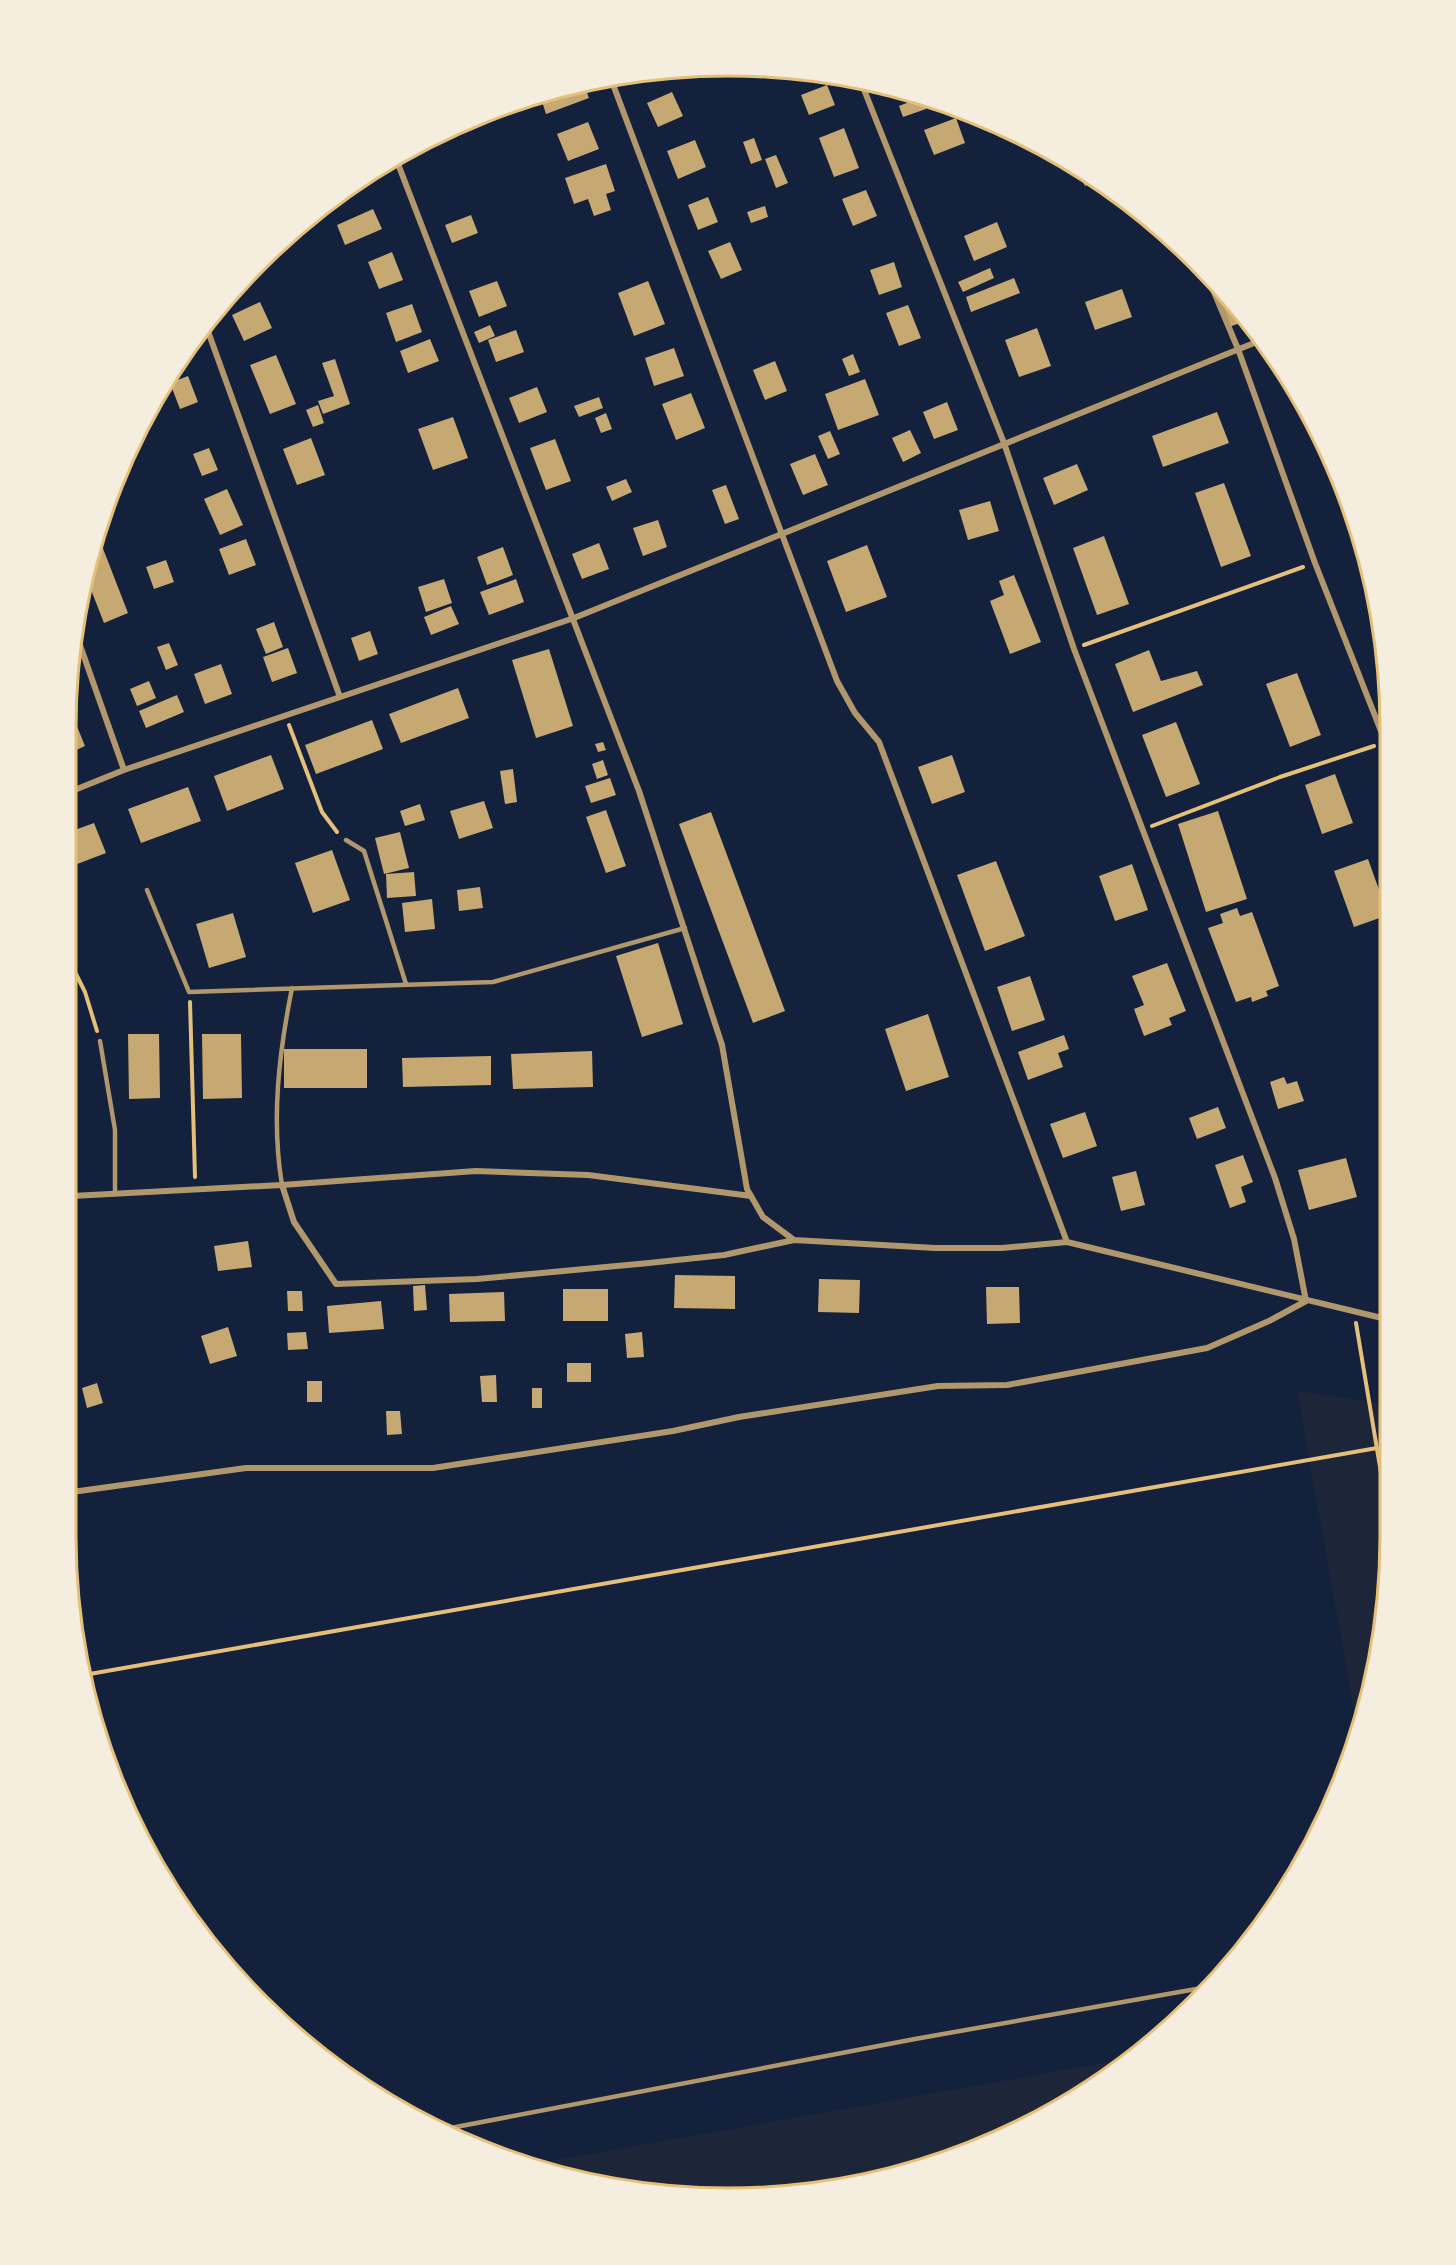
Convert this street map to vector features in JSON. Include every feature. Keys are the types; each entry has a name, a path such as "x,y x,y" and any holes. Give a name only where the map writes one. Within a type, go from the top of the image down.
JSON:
{"street":[{"path":"614,87 837,681 855,713 879,742 1067,1242"},
{"path":"865,91 1004,443 1074,649 1275,1178 1294,1239 1306,1301"},
{"path":"399,166 639,791 722,1045 747,1189 764,1217 794,1240"},
{"path":"1215,295 1238,349 1315,563 1380,728"},
{"path":"209,334 340,697"},
{"path":"76,789 124,770 574,618 1254,343"},
{"path":"81,649 124,770"},
{"path":"76,1197 476,1171 588,1175 751,1196"},
{"path":"282,1185 294,1222 336,1284 477,1279 638,1264 724,1255 794,1240 935,1248 1002,1248 1067,1242 1380,1318"},
{"path":"76,1491 246,1468 433,1468 673,1431 739,1417 938,1386 1007,1385 1207,1348 1269,1321 1306,1301"}],"lane":[{"path":"346,840 364,851 406,984"},
{"path":"147,890 189,992 493,982 685,928"},
{"path":"282,1185 276,1149 280,1059 292,988"},
{"path":"100,1041 115,1130 115,1194"},
{"path":"454,2127 915,2039 1198,1989"}],"path":[{"path":"1074,649 1315,563"},
{"path":"286,716 322,812 346,840"},
{"path":"1143,830 1280,777 1380,748"},
{"path":"76,974 85,992 100,1041"},
{"path":"189,992 195,1190"},
{"path":"1354,1312 1380,1466"},
{"path":"91,1674 1377,1448"}],"shaded area":[{"path":"1297,1391 1380,1403 1378,1580 1367,1664 1355,1714"},
{"path":"1115,2061 1054,2101 977,2139 937,2154 855,2176 771,2187 685,2187 601,2176 545,2162"}],"building":[{"path":"827,85 835,105 809,115 801,95"},
{"path":"587,92 589,98 546,114 543,104"},
{"path":"672,92 683,116 658,127 647,103"},
{"path":"908,102 926,109 903,117 899,106"},
{"path":"956,118 965,143 934,155 924,130"},
{"path":"588,122 599,149 568,161 557,134"},
{"path":"844,128 859,168 834,177 819,138"},
{"path":"754,138 762,160 751,164 743,142"},
{"path":"695,140 706,167 678,179 667,151"},
{"path":"776,155 788,183 776,188 765,159"},
{"path":"606,164 615,191 606,194 611,210 594,216 588,199 574,204 565,178"},
{"path":"866,190 877,216 853,226 842,199"},
{"path":"708,197 718,222 698,230 688,205"},
{"path":"765,206 768,217 751,223 747,212"},
{"path":"373,209 382,229 345,245 337,225"},
{"path":"471,215 478,233 452,243 445,225"},
{"path":"997,222 1007,247 974,261 964,236"},
{"path":"730,242 742,270 721,279 708,251"},
{"path":"392,252 403,280 379,289 368,262"},
{"path":"894,262 902,287 879,295 870,270"},
{"path":"990,268 994,278 963,292 958,282"},
{"path":"1014,278 1020,293 971,312 966,297"},
{"path":"497,281 507,306 479,317 469,291"},
{"path":"648,281 665,324 634,336 618,293"},
{"path":"1122,289 1132,317 1095,330 1085,302"},
{"path":"1220,301 1239,324 1229,327"},
{"path":"260,302 272,328 244,341 232,315"},
{"path":"412,304 422,332 396,342 386,313"},
{"path":"908,305 921,338 899,346 886,313"},
{"path":"490,325 495,336 479,343 474,332"},
{"path":"1037,328 1051,366 1019,377 1005,340"},
{"path":"516,330 524,352 496,362 488,340"},
{"path":"430,339 439,361 408,373 400,351"},
{"path":"674,348 684,376 654,386 645,358"},
{"path":"853,354 860,372 849,376 842,359"},
{"path":"276,355 296,404 270,414 250,365"},
{"path":"335,359 350,404 323,414 318,401 334,396 322,363"},
{"path":"775,361 787,391 765,400 753,370"},
{"path":"188,376 198,402 180,409 172,389 177,380"},
{"path":"865,379 879,415 838,430 825,394"},
{"path":"537,387 547,412 519,423 509,398"},
{"path":"691,393 705,428 676,440 662,404"},
{"path":"599,397 603,408 579,417 574,406"},
{"path":"947,402 958,430 934,439 923,412"},
{"path":"318,405 324,423 313,427 306,410"},
{"path":"1217,412 1229,443 1163,467 1152,436"},
{"path":"606,413 612,429 601,433 595,418"},
{"path":"453,417 468,458 433,470 418,429"},
{"path":"910,430 921,453 903,462 892,438"},
{"path":"830,431 840,454 828,459 818,436"},
{"path":"311,438 325,475 297,485 283,449"},
{"path":"555,439 571,481 546,490 530,448"},
{"path":"209,448 218,470 202,476 193,454"},
{"path":"815,454 828,485 803,495 790,464"},
{"path":"1077,464 1088,490 1054,505 1043,478"},
{"path":"626,479 632,492 612,501 606,487"},
{"path":"1224,483 1251,556 1221,567 1195,493"},
{"path":"726,485 739,519 725,524 712,490"},
{"path":"227,489 243,525 220,535 204,499"},
{"path":"990,501 999,531 968,540 959,510"},
{"path":"658,520 667,547 643,556 633,528"},
{"path":"1104,536 1129,604 1097,615 1073,548"},
{"path":"246,539 256,565 229,575 219,549"},
{"path":"599,543 609,569 582,579 572,554"},
{"path":"867,545 887,597 846,612 827,561"},
{"path":"103,547 128,613 104,623 91,591"},
{"path":"503,547 513,575 487,585 477,557"},
{"path":"166,560 174,582 154,589 146,567"},
{"path":"1014,575 1041,642 1010,654 990,601 1004,595 999,581"},
{"path":"444,579 452,603 426,612 418,587"},
{"path":"516,579 524,602 489,615 480,592"},
{"path":"451,606 459,624 431,635 424,617"},
{"path":"274,622 283,647 266,654 256,629"},
{"path":"370,631 378,654 359,661 351,638"},
{"path":"169,643 178,665 166,670 157,647"},
{"path":"288,648 297,673 272,682 263,657"},
{"path":"549,649 573,726 536,738 512,660"},
{"path":"1149,650 1161,681 1197,671 1203,685 1133,712 1115,664"},
{"path":"221,664 232,694 205,704 194,674"},
{"path":"1297,673 1321,735 1290,747 1266,684"},
{"path":"149,681 156,698 137,706 130,689"},
{"path":"458,688 469,718 401,743 389,714"},
{"path":"177,695 184,712 146,728 139,711"},
{"path":"372,720 383,749 316,774 305,745"},
{"path":"1176,722 1200,784 1166,797 1142,735"},
{"path":"76,724 85,746 76,750"},
{"path":"603,742 606,750 598,752 595,744"},
{"path":"271,755 284,789 227,811 214,776"},
{"path":"952,755 965,792 932,804 918,767"},
{"path":"603,760 608,775 597,779 592,764"},
{"path":"513,769 517,802 505,804 500,771"},
{"path":"1335,774 1353,823 1322,834 1305,785"},
{"path":"610,778 616,795 591,803 585,786"},
{"path":"188,787 201,821 141,843 128,809"},
{"path":"484,801 493,828 459,839 450,811"},
{"path":"420,804 425,820 405,826 400,811"},
{"path":"606,810 626,866 606,873 586,817"},
{"path":"1218,811 1247,899 1206,912 1178,824"},
{"path":"711,812 785,1011 753,1023 679,824"},
{"path":"94,823 106,853 76,864 76,830"},
{"path":"400,832 409,868 384,874 375,838"},
{"path":"332,850 350,900 313,913 295,863"},
{"path":"1368,859 1380,893 1380,918 1354,927 1334,871"},
{"path":"996,861 1025,936 985,951 957,875"},
{"path":"1132,864 1148,910 1115,921 1099,876"},
{"path":"414,872 416,896 387,898 386,874"},
{"path":"480,887 483,908 459,911 457,890"},
{"path":"432,899 435,929 405,932 402,903"},
{"path":"1237,908 1240,916 1252,912 1279,986 1266,991 1268,996 1252,1002 1251,997 1236,1002 1208,928 1223,923 1220,914"},
{"path":"233,913 246,957 209,968 196,924"},
{"path":"658,943 683,1024 642,1037 616,956"},
{"path":"1167,963 1186,1011 1169,1018 1172,1025 1144,1036 1134,1009 1144,1005 1132,976"},
{"path":"1030,976 1045,1020 1012,1031 997,987"},
{"path":"928,1014 949,1077 906,1091 885,1029"},
{"path":"128,1034 159,1034 160,1098 129,1099"},
{"path":"202,1034 241,1034 242,1098 203,1099"},
{"path":"1064,1035 1069,1049 1058,1053 1063,1067 1028,1080 1018,1052"},
{"path":"284,1049 367,1049 367,1088 284,1088"},
{"path":"592,1051 593,1087 513,1089 511,1054"},
{"path":"491,1056 491,1085 403,1087 402,1058"},
{"path":"1284,1077 1287,1084 1297,1081 1304,1101 1278,1109 1270,1082"},
{"path":"1218,1107 1226,1128 1197,1139 1189,1118"},
{"path":"1085,1112 1097,1146 1063,1158 1050,1124"},
{"path":"1243,1155 1253,1182 1241,1187 1246,1202 1230,1208 1215,1165"},
{"path":"1346,1158 1357,1197 1309,1210 1298,1170"},
{"path":"1136,1171 1145,1205 1121,1211 1112,1177"},
{"path":"248,1241 252,1267 218,1271 214,1246"},
{"path":"675,1275 735,1276 735,1309 674,1308"},
{"path":"819,1279 860,1280 859,1313 818,1312"},
{"path":"425,1285 427,1310 414,1311 413,1286"},
{"path":"986,1287 1019,1287 1020,1323 987,1324"},
{"path":"563,1289 608,1289 608,1321 563,1321"},
{"path":"287,1291 302,1291 303,1311 288,1311"},
{"path":"504,1292 505,1321 450,1322 449,1294"},
{"path":"381,1301 384,1329 329,1333 327,1306"},
{"path":"228,1327 237,1356 210,1364 201,1336"},
{"path":"306,1332 308,1349 288,1350 287,1333"},
{"path":"642,1332 644,1357 627,1358 625,1334"},
{"path":"567,1363 591,1363 591,1382 567,1382"},
{"path":"496,1375 497,1402 482,1402 480,1376"},
{"path":"307,1381 322,1381 322,1402 307,1402"},
{"path":"97,1383 103,1403 87,1408 82,1388"},
{"path":"532,1388 542,1388 542,1408 532,1408"},
{"path":"386,1411 400,1411 402,1434 387,1435"}]}
